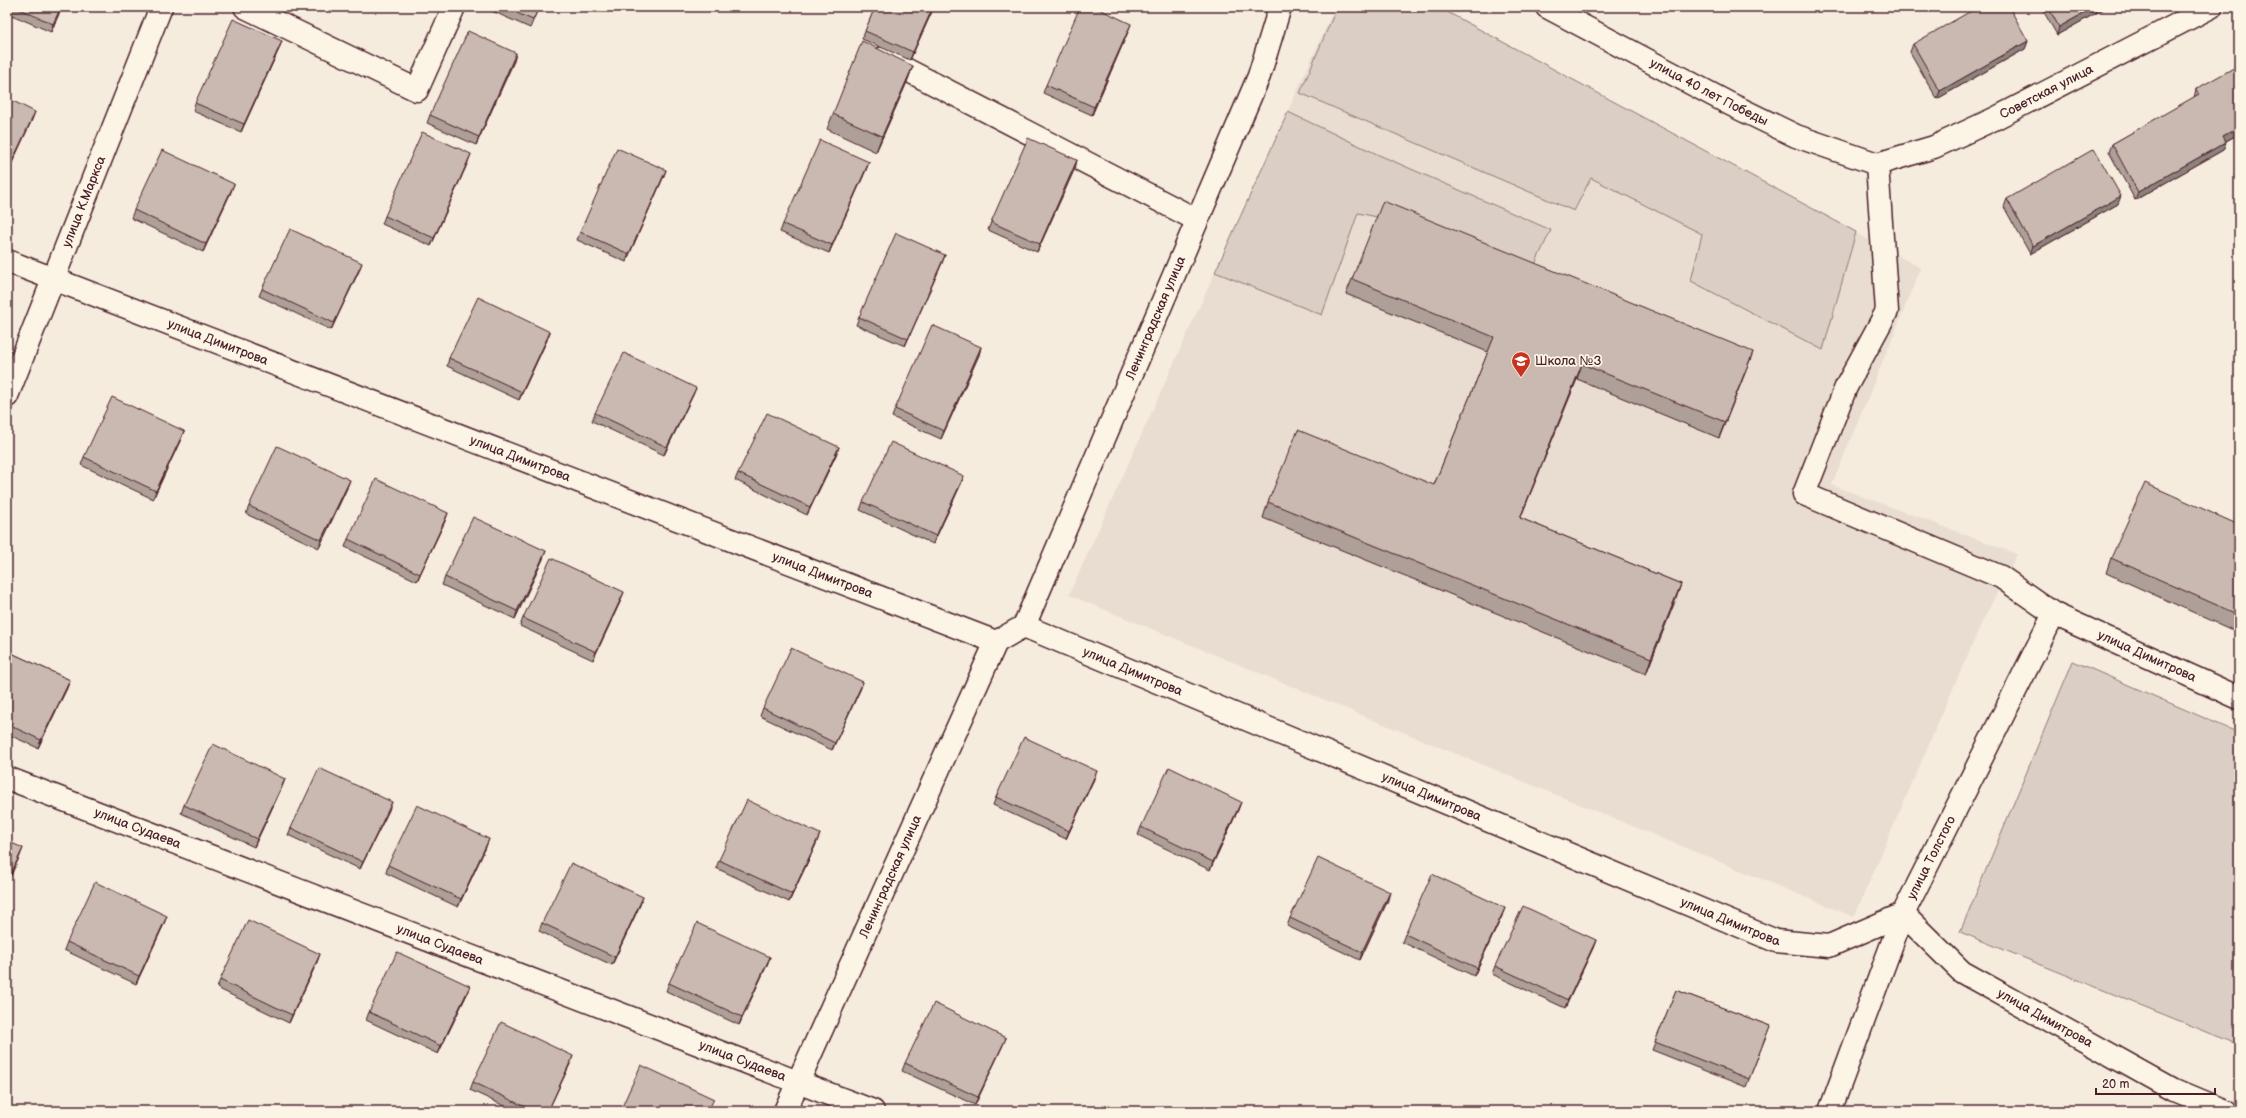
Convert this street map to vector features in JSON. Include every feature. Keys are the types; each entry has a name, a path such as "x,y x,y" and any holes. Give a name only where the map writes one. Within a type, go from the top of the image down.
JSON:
{"street":[{"name":"улица К.Маркса","path":"7,396 161,7"},
{"path":"245,7 417,90 454,7"},
{"name":"Ленинградская улица","path":"1024,626 1259,76 1280,7"},
{"name":"улица 40 лет Победы","path":"1548,7 1730,104 1783,129 1877,164"},
{"name":"Советская улица","path":"1877,164 1934,146 1994,120 2211,7"},
{"path":"876,54 1197,220"},
{"name":"улица Димитрова","path":"1877,164 1887,311 1846,387 1804,494 2001,577 2054,614 2239,698"},
{"name":"улица Димитрова","path":"7,261 996,642"},
{"name":"улица Толстого","path":"1830,1111 1903,914 2054,614"},
{"name":"улица Димитрова","path":"1024,626 1776,940 1829,946 1903,914 1962,972 2174,1090 2224,1111"},
{"path":"996,642 1024,626"},
{"name":"Ленинградская улица","path":"785,1111 996,642"},
{"name":"улица Судаева","path":"7,778 873,1111"}],"shaded area":[{"name":"Школа №3","path":"1335,7 1438,7 1921,268 1832,485 2017,554 1982,622 1854,917 1069,595"},
{"path":"1337,7 1438,7 1856,232 1823,350 1691,281 1702,234 1591,178 1574,211 1300,93"},
{"path":"1288,112 1379,155 1551,230 1528,279 1377,217 1358,213 1322,315 1215,272"},
{"path":"2073,661 2239,733 2239,1045 1960,932"}],"building":[{"path":"15,7 61,7 53,24"},
{"path":"503,7 539,7 533,20"},
{"path":"875,7 933,7 913,52 865,31"},
{"path":"1080,7 1095,7 1131,24 1094,107 1046,85"},
{"path":"1978,7 2009,7 2028,41 1940,91 1913,44"},
{"path":"2048,7 2095,7 2059,27"},
{"path":"233,19 282,41 244,124 195,103"},
{"path":"468,31 516,53 479,137 430,115"},
{"path":"862,41 913,66 882,136 833,114"},
{"path":"2239,65 2239,127 2223,136 2226,142 2138,192 2112,144 2199,94 2196,89"},
{"path":"7,98 35,112 7,172"},
{"path":"422,132 471,154 434,238 385,216"},
{"path":"1028,138 1077,160 1040,244 991,222"},
{"path":"820,140 869,162 832,245 783,224"},
{"path":"617,148 666,170 629,254 580,232"},
{"path":"2094,149 2121,196 2033,246 2007,199"},
{"path":"162,150 234,184 206,244 134,210"},
{"path":"1383,201 1753,352 1725,422 1582,364 1520,518 1681,584 1651,658 1268,502 1298,430 1434,485 1494,337 1352,279"},
{"path":"290,229 362,263 334,323 262,289"},
{"path":"896,233 945,255 908,339 859,317"},
{"path":"478,297 550,332 522,392 449,358"},
{"path":"932,325 981,347 944,431 895,409"},
{"path":"624,353 696,388 667,447 595,413"},
{"path":"112,397 184,431 156,491 84,457"},
{"path":"767,413 839,447 810,507 738,473"},
{"path":"891,442 964,476 936,536 863,502"},
{"path":"277,446 350,480 321,540 249,506"},
{"path":"376,479 448,513 420,574 348,539"},
{"path":"2145,483 2239,525 2239,615 2111,558"},
{"path":"473,517 546,551 517,611 445,577"},
{"path":"551,558 624,592 596,652 523,618"},
{"path":"791,648 863,682 835,743 763,708"},
{"path":"7,651 70,680 41,740 7,724"},
{"path":"1024,737 1097,771 1069,831 996,797"},
{"path":"213,744 285,779 257,839 184,805"},
{"path":"1169,767 1241,802 1213,862 1141,827"},
{"path":"319,768 392,802 363,862 291,828"},
{"path":"747,800 820,834 792,894 719,860"},
{"path":"417,805 489,839 461,899 388,865"},
{"path":"7,841 23,848 7,882"},
{"path":"1318,858 1390,892 1362,952 1290,918"},
{"path":"571,863 643,897 615,957 542,923"},
{"path":"1432,874 1505,908 1477,968 1405,934"},
{"path":"95,882 167,916 139,976 67,942"},
{"path":"1523,906 1596,940 1568,1000 1495,966"},
{"path":"248,920 320,954 292,1015 220,980"},
{"path":"697,923 770,957 742,1017 669,983"},
{"path":"397,952 470,986 441,1046 369,1012"},
{"path":"1676,990 1770,1026 1749,1079 1655,1042"},
{"path":"934,1003 1006,1038 978,1097 905,1063"},
{"path":"501,1022 573,1056 548,1111 534,1111 473,1082"},
{"path":"641,1065 714,1099 708,1111 620,1111"}],"place":[{"name":"Школа №3","path":"1521,378"}]}
